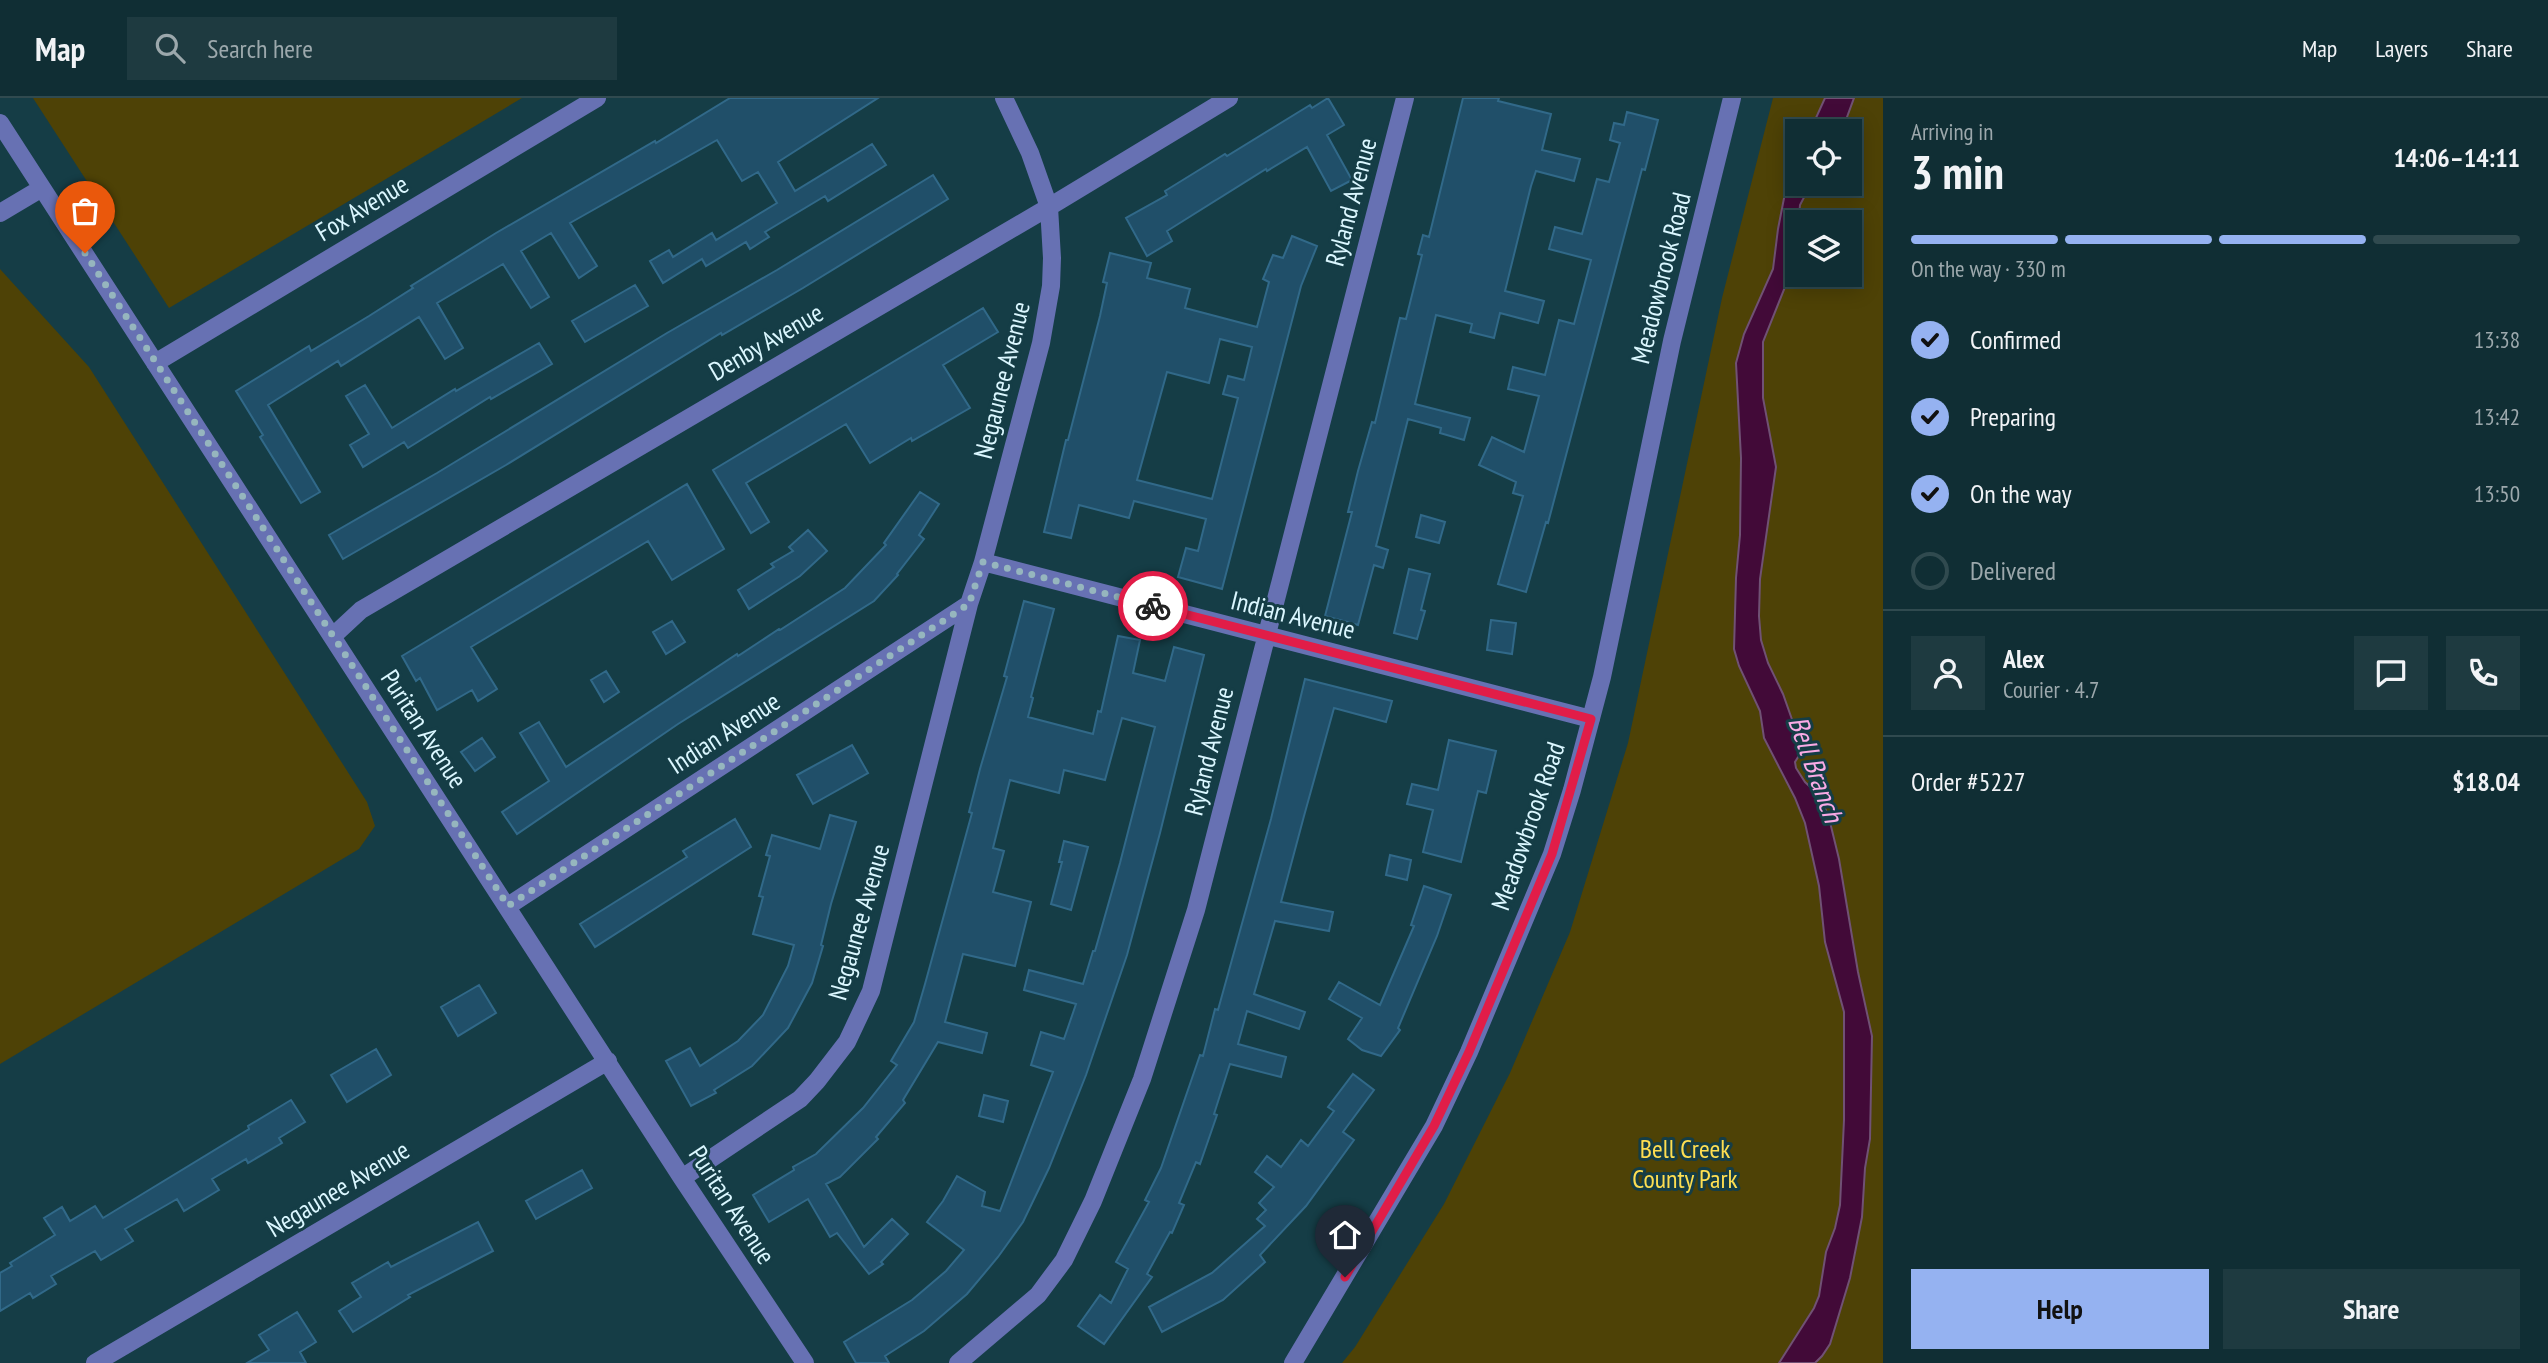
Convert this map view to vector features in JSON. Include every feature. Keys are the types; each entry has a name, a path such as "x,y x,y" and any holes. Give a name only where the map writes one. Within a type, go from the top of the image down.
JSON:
{"street":[{"name":"Fox Avenue","path":"155,363 597,98"},
{"name":"Negaunee Avenue","path":"682,1178 800,1099 833,1062 858,1021 871,991 969,604 983,562 1047,315 1052,258 1049,207 1030,153 1004,98"},
{"name":"Denby Avenue","path":"333,636 361,610 1049,207 1229,98"},
{"name":"Ryland Avenue","path":"958,1363 1038,1296 1064,1260 1109,1165 1142,1079 1196,910 1405,98"},
{"name":"Meadowbrook Road","path":"1293,1363 1434,1126 1469,1052 1552,854 1602,677 1672,341 1732,98"},
{"name":"Puritan Avenue","path":"0,123 804,1363"},
{"path":"0,213 42,188"},
{"name":"Indian Avenue","path":"983,562 1591,719"},
{"name":"Indian Avenue","path":"508,906 969,604"},
{"name":"Negaunee Avenue","path":"95,1363 608,1060"}],"green space":[{"path":"33,98 522,98 169,308"},
{"name":"Bell Creek County Park","path":"1773,98 1883,98 1883,1363 1342,1363 1355,1347 1444,1204 1510,1073 1570,932 1628,743 1722,298"},
{"path":"0,269 89,367 367,802 375,826 359,849 0,1064"}],"shaded area":[{"path":"1825,98 1854,98 1846,119 1815,119"},
{"name":"Bell Branch","path":"1785,193 1785,196 1805,196 1800,210 1785,210 1785,287 1763,342 1763,398 1776,467 1760,579 1761,640 1795,728 1800,754 1795,762 1796,768 1805,782 1820,796 1829,818 1872,1036 1870,1139 1862,1217 1850,1278 1830,1344 1815,1363 1779,1363 1819,1296 1826,1252 1840,1205 1844,1120 1844,1012 1825,942 1819,886 1805,823 1764,738 1760,711 1734,649 1741,458 1736,363 1744,334 1773,269"}],"building":[{"path":"730,98 878,98 778,162 795,191 872,144 886,165 828,201 825,196 765,232 769,237 750,249 746,242 706,266 702,259 663,283 650,261 669,250 673,257 712,233 716,240 777,203 758,172 742,181 717,140 570,223 597,266 579,278 551,233 521,251 549,297 531,308 503,264 437,303 463,348 445,359 419,317 341,366 338,361 268,405 320,492 301,503 260,437 263,435 236,391 309,346 311,351 496,233"},
{"path":"1328,98 1344,125 1327,135 1352,180 1331,191 1307,147 1267,171 1266,169 1167,231 1172,241 1147,256 1126,218 1167,195 1165,191 1225,154 1227,156 1310,105 1312,108"},
{"path":"1463,98 1499,98 1498,101 1551,114 1542,150 1580,159 1574,181 1536,171 1531,186 1505,291 1544,301 1538,323 1500,313 1494,338 1470,332 1472,324 1436,315 1415,404 1470,418 1464,440 1440,433 1441,428 1408,419 1376,546 1388,550 1383,568 1374,565 1358,625 1325,616 1352,512 1348,512 1358,471 1372,422 1375,423 1400,318 1406,319 1422,255 1418,254 1423,235 1429,237"},
{"path":"1627,112 1658,120 1645,170 1642,169 1548,523 1546,522 1526,592 1498,584 1523,496 1513,493 1516,482 1479,465 1492,437 1524,452 1539,396 1508,389 1513,367 1545,375 1559,320 1574,324 1591,260 1549,249 1555,227 1582,234 1597,179 1609,182 1620,143 1610,140 1614,123 1624,125"},
{"path":"933,175 948,199 803,288 722,335 721,333 506,465 343,559 329,535"},
{"path":"1292,236 1317,246 1301,286 1222,589 1178,577 1186,548 1198,551 1206,519 1134,501 1129,518 1079,505 1071,538 1044,532 1100,316 1107,283 1103,282 1110,253 1151,263 1147,278 1190,289 1185,308 1257,327 1269,282 1263,279 1273,255 1283,258","holes":["1220,339 1252,347 1244,380 1228,376 1223,394 1238,398 1212,499 1137,480 1167,372 1209,383"]},
{"path":"635,285 648,306 585,342 572,321"},
{"path":"983,308 998,332 943,365 970,408 912,441 911,438 870,463 846,424 746,483 769,522 751,533 713,470"},
{"path":"539,343 552,364 491,399 490,397 408,448 404,442 363,467 350,445 369,434 346,396 365,385 392,428 455,389 456,391"},
{"path":"687,484 724,549 672,580 648,541 471,647 497,689 478,701 472,690 437,710 420,678 416,681 402,656"},
{"path":"920,492 939,504 919,535 924,539 898,575 874,601 678,724 517,834 502,812 549,781 520,733 539,722 566,767 737,654 738,656 845,588 886,545 884,543"},
{"path":"1421,515 1445,522 1439,543 1416,537"},
{"path":"808,530 827,551 800,576 749,609 738,590 774,567 771,564 793,551 789,547"},
{"path":"1409,569 1430,574 1421,610 1425,611 1417,639 1394,633"},
{"path":"1024,601 1054,609 1028,717 1093,734 1098,711 1101,712 1118,636 1140,640 1133,673 1165,681 1174,647 1204,655 1127,955 1086,1075 1049,1168 1023,1222 967,1294 924,1331 885,1356 889,1363 856,1363 844,1342 912,1300 946,1271 964,1250 927,1222 957,1176 985,1192 982,1206 1000,1211 1053,1072 1031,1065 1041,1032 1064,1039 1076,1004 1024,990 1029,970 1083,984 1120,863 1155,727 1122,718 1105,780 1064,770 1059,793 1010,780 993,848 1004,851 993,892 1031,902 1015,966 963,954 945,1022 987,1033 982,1053 938,1042 903,1100 905,1103 876,1137 878,1139 840,1177 826,1184 864,1247 892,1219 908,1234 881,1262 883,1264 869,1274 837,1233 830,1237 808,1199 769,1222 753,1195 816,1154 863,1108 897,1065 891,1061 914,1022 925,984 972,813 969,812 1007,677 1004,676"},
{"path":"1491,620 1516,623 1512,654 1487,650"},
{"path":"672,621 685,642 666,654 653,632"},
{"path":"606,671 619,692 604,702 591,680"},
{"path":"1305,679 1392,701 1386,722 1334,708 1281,902 1333,912 1329,931 1275,921 1254,994 1305,1012 1299,1029 1247,1011 1238,1044 1286,1057 1281,1077 1230,1064 1214,1114 1217,1115 1200,1164 1196,1162 1179,1203 1184,1205 1172,1233 1170,1232 1147,1274 1152,1277 1104,1344 1078,1326 1100,1295 1111,1303 1128,1269 1116,1262 1149,1202 1145,1200 1161,1168 1200,1055 1203,1056 1271,819"},
{"path":"482,738 495,757 475,771 461,752"},
{"path":"1449,740 1496,751 1486,793 1478,791 1461,862 1423,852 1433,810 1407,804 1412,784 1438,790"},
{"path":"852,745 868,773 813,804 797,775"},
{"path":"830,815 856,822 831,904 812,983 788,1028 752,1066 714,1090 716,1093 691,1106 666,1061 690,1048 700,1066 738,1041 763,1015 788,966 794,945 753,934 763,897 759,896 770,856 766,855 772,835 820,849"},
{"path":"735,819 751,847 595,947 580,924 687,857 683,851"},
{"path":"1064,841 1088,847 1071,910 1051,904 1062,862 1059,862"},
{"path":"1390,855 1411,860 1407,880 1386,875"},
{"path":"1424,886 1451,895 1437,936 1398,1028 1400,1030 1381,1056 1362,1050 1348,1039 1362,1018 1329,999 1339,982 1380,1005 1414,926 1411,925"},
{"path":"479,985 496,1013 458,1036 441,1007"},
{"path":"376,1049 391,1075 347,1102 331,1075"},
{"path":"1353,1074 1374,1090 1343,1132 1354,1140 1306,1206 1260,1255 1265,1262 1223,1300 1162,1332 1149,1307 1212,1273 1265,1226 1257,1219 1266,1210 1259,1203 1274,1187 1255,1172 1267,1156 1281,1167 1301,1140 1308,1146 1334,1111 1328,1107"},
{"path":"984,1095 1008,1101 1003,1122 979,1116"},
{"path":"291,1100 305,1122 279,1138 282,1143 248,1163 246,1159 212,1179 219,1190 184,1211 177,1199 125,1229 133,1241 101,1260 95,1251 51,1276 56,1284 33,1298 30,1293 0,1311 0,1273 12,1266 10,1263 55,1235 44,1218 62,1207 70,1221 95,1206 103,1218 249,1129 248,1126"},
{"path":"582,1170 592,1188 536,1219 526,1201"},
{"path":"478,1222 493,1251 408,1295 410,1297 353,1332 339,1311 361,1297 352,1283 388,1262 391,1267"},
{"path":"297,1312 316,1342 300,1352 306,1363 247,1363 269,1350 259,1335"}],"way so far":[{"path":"85,253 508,906 969,604 983,562 1153,606"}],"route":[{"path":"1153,606 1591,719 1552,854 1469,1052 1434,1126 1345,1277"}]}
